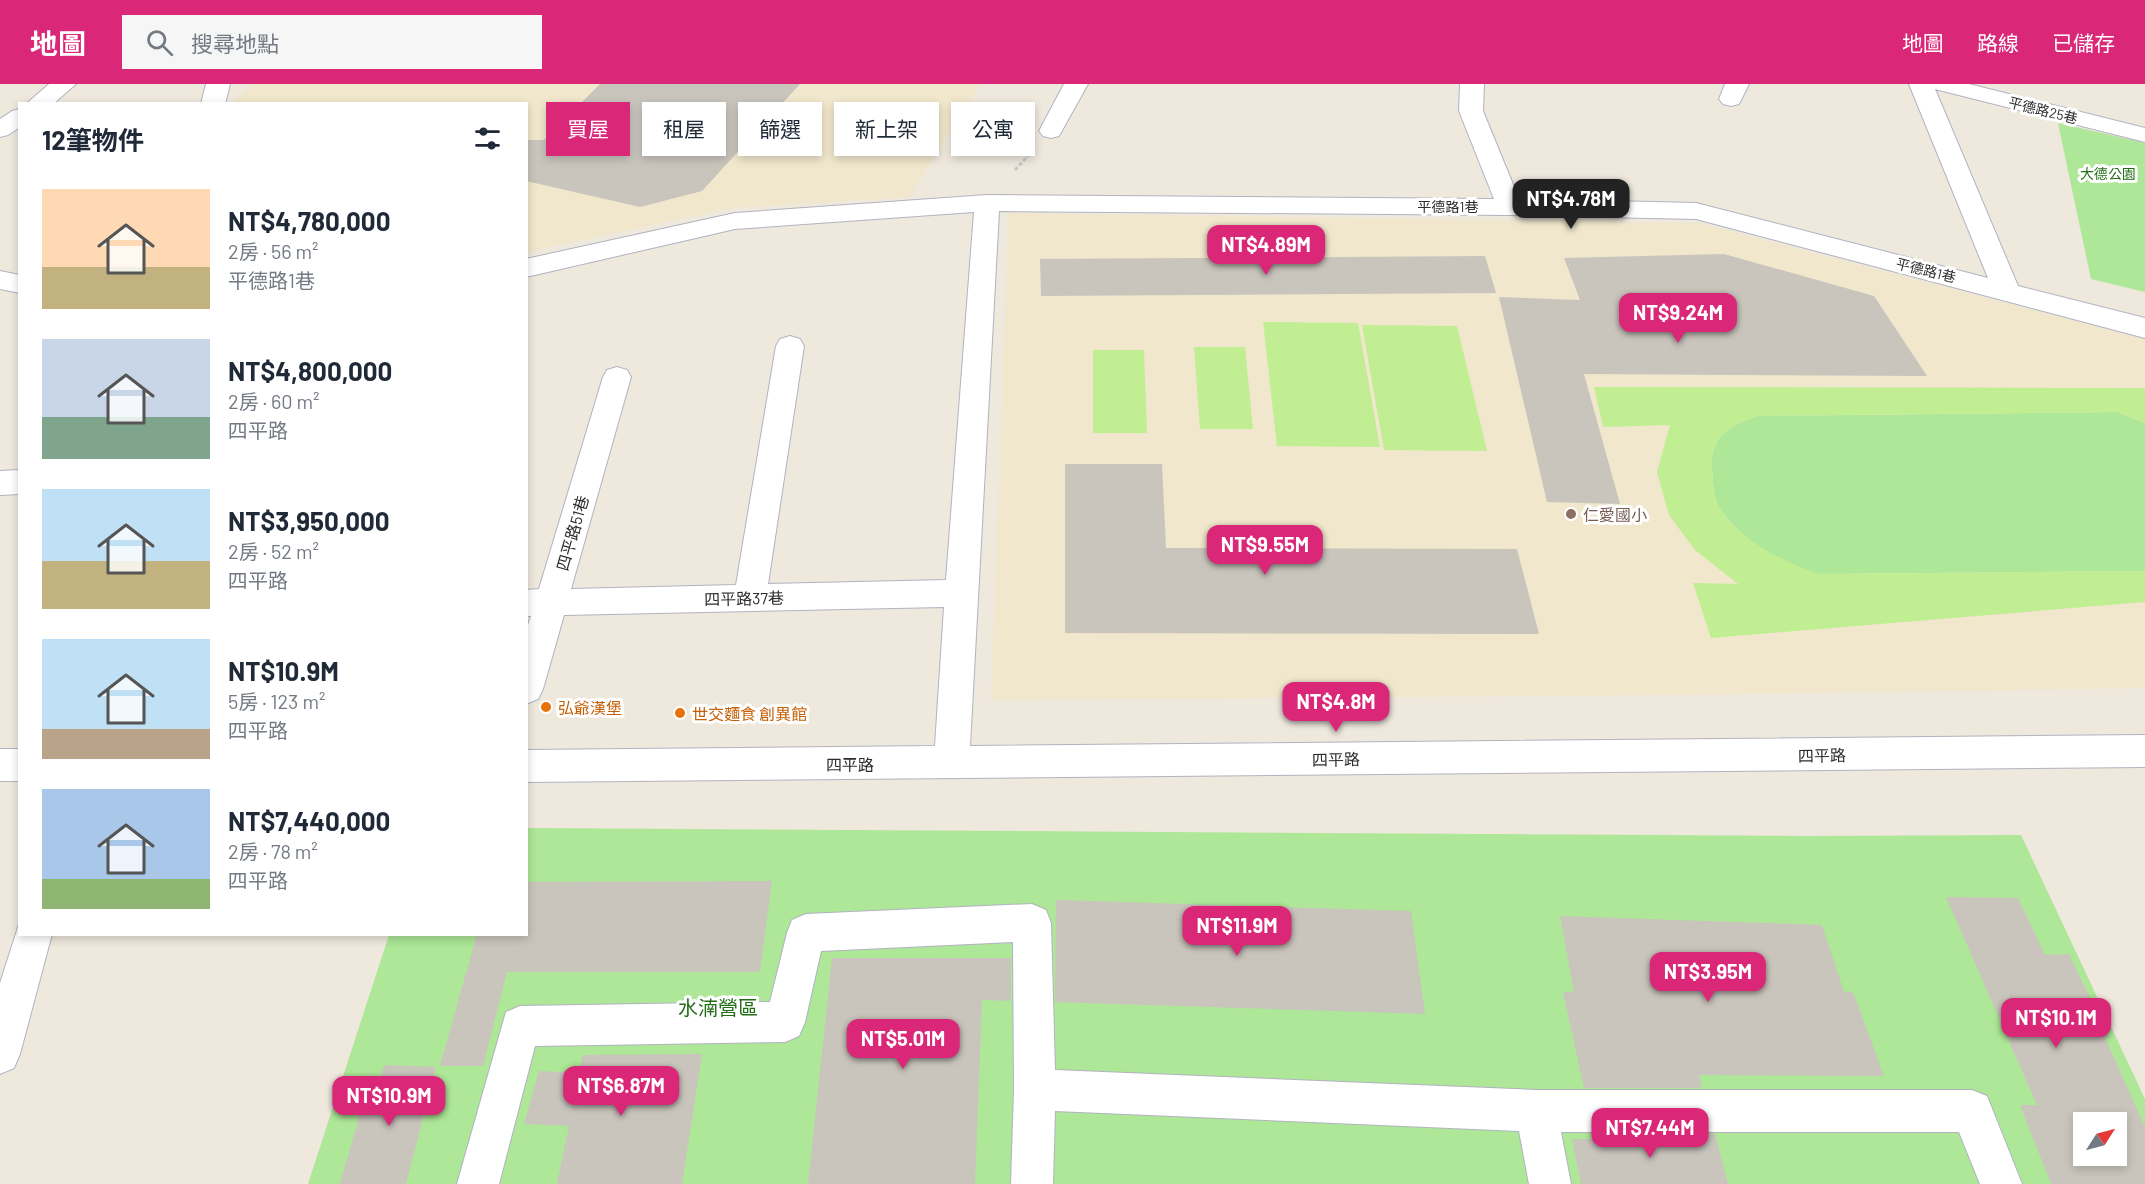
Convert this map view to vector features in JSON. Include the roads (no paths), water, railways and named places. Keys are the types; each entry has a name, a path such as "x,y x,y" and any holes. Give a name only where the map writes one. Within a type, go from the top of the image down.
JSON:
{"street":[{"path":"40,102 64,84"},
{"path":"214,102 218,84"},
{"path":"1051,131 1076,84"},
{"path":"1472,84 1472,111 1510,207"},
{"path":"1921,84 2007,291"},
{"name":"平德路25巷","path":"1941,84 2145,135"},
{"path":"0,130 18,117"},
{"path":"952,763 960,593 987,203"},
{"name":"平德路1巷","path":"528,268 735,221 987,203 1510,207 1696,211 2145,328"},
{"path":"0,280 18,284"},
{"path":"750,597 790,346"},
{"name":"四平路51巷","path":"528,676 539,602 617,377"},
{"path":"0,483 18,482"},
{"name":"四平路37巷","path":"539,602 960,593"},
{"name":"四平路","path":"528,766 2145,752"},
{"path":"0,765 18,765"},
{"path":"478,1184 520,1026 785,1022 806,933 1032,923 1035,1090 1032,1184"},
{"path":"0,1054 32,936"},
{"path":"1035,1090 1536,1111 1972,1111 2001,1184"},
{"path":"1536,1111 1550,1184"}],"place":[{"name":"仁愛國小","path":"1571,514"},
{"name":"弘爺漢堡","path":"546,707"},
{"name":"世交麵食 創異館","path":"680,713"}],"park label":[{"name":"大德公園","path":"2108,173"},
{"name":"水湳營區","path":"718,1007"}]}
